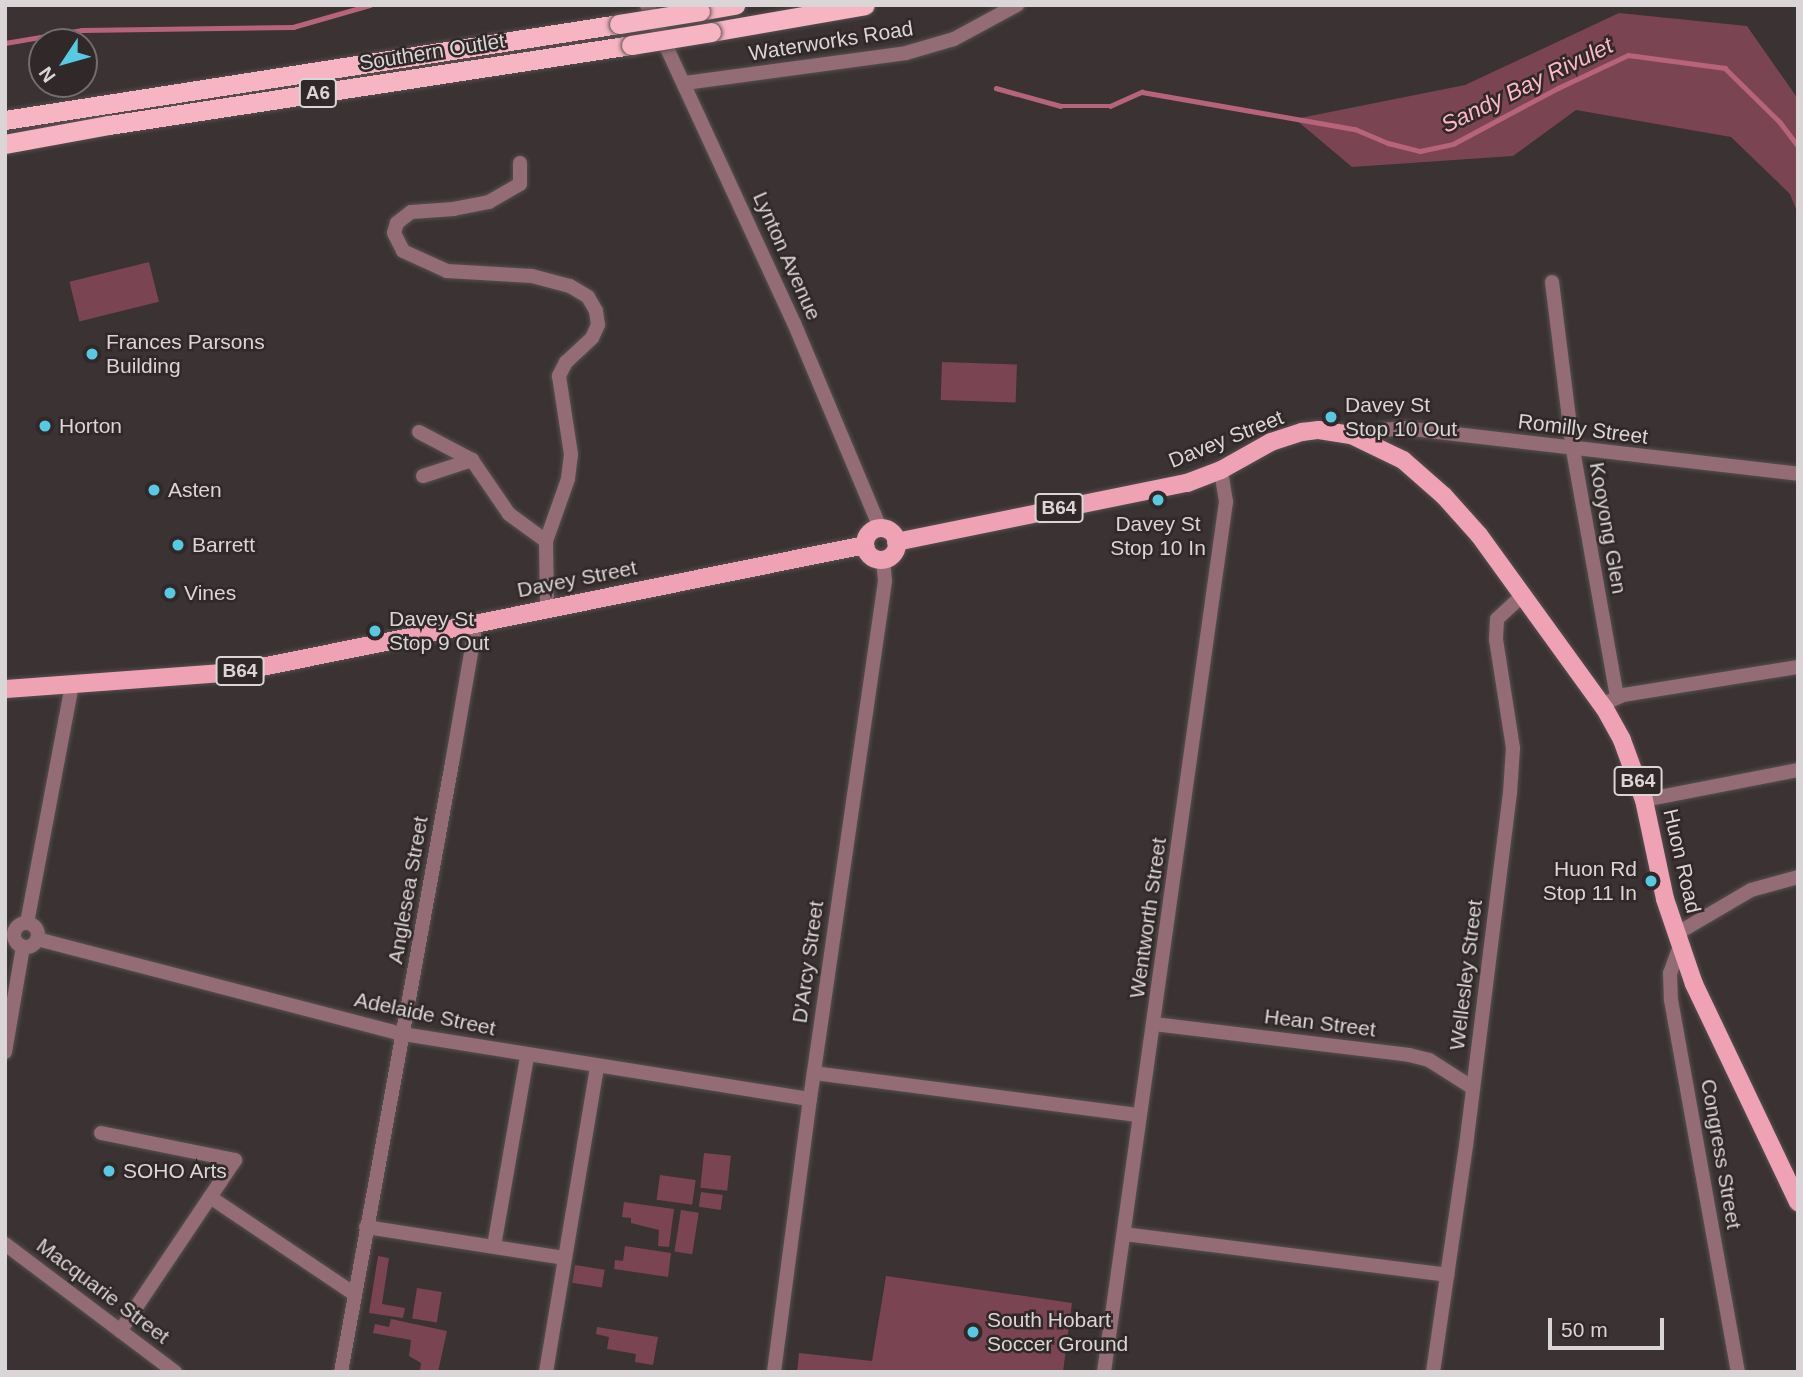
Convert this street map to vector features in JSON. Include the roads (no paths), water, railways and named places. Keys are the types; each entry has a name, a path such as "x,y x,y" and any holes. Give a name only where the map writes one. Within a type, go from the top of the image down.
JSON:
{"highway":[{"name":"Southern Outlet","path":"5,120 735,5"},
{"name":"Southern Outlet","path":"5,144 109,125 631,45 866,5"}],"main road":[{"name":"Davey Street","path":"897,542 1172,487 1221,470 1271,442 1302,432 1337,432 1366,440"},
{"name":"Huon Road","path":"1366,440 1423,475 1479,534 1610,701 1644,800 1659,874 1678,940 1709,1019 1798,1202"},
{"path":"880,528 889,530 897,542 892,555 883,560 873,558 865,545 871,532 880,528"},
{"name":"Davey Street","path":"5,689 237,672 865,545"}],"street":[{"name":"Lynton Avenue","path":"647,5 794,323 880,528"},
{"name":"Waterworks Road","path":"685,83 906,53 954,39 1017,5"},
{"path":"520,163 520,184 489,202 454,209 411,212 397,223 394,233 403,251 447,271 533,276 570,286 588,297 596,311 598,325 592,338 566,362 559,376 571,454 568,479 546,541 547,608"},
{"name":"Kooyong Glen","path":"1552,282 1573,450 1610,701"},
{"name":"Romilly Street","path":"1366,440 1382,430 1403,428 1573,450 1798,474"},
{"path":"419,432 472,460 509,514 546,541"},
{"path":"423,476 472,460"},
{"name":"Wentworth Street","path":"1104,1372 1226,502 1221,470"},
{"name":"D'Arcy Street","path":"774,1372 810,1099 885,581 883,560"},
{"name":"Wellesley Street","path":"1433,1372 1473,1088 1513,748 1496,639 1497,619 1524,594"},
{"name":"Anglesea Street","path":"341,1372 353,1293 403,1034 474,635 471,623"},
{"path":"1610,701 1798,667"},
{"path":"27,923 72,684"},
{"path":"1644,800 1798,770"},
{"path":"1678,940 1751,890 1798,877"},
{"path":"27,923 36,928 37,939 33,945 23,947 10,930 27,923"},
{"name":"Adelaide Street","path":"37,939 403,1034 527,1056 810,1099"},
{"name":"Congress Street","path":"1678,940 1670,973 1671,1000 1738,1372"},
{"path":"5,1052 23,947"},
{"name":"Hean Street","path":"1154,1024 1409,1055 1429,1060 1473,1088"},
{"path":"494,1247 527,1056"},
{"path":"546,1372 597,1066"},
{"path":"814,1073 1139,1115"},
{"path":"102,1133 234,1160 120,1331"},
{"path":"210,1197 353,1293"},
{"path":"366,1227 565,1258"},
{"path":"1124,1234 1447,1275"},
{"name":"Macquarie Street","path":"5,1244 175,1372"}],"waterway":[{"name":"Sandy Bay Rivulet","path":"5,43 82,30 293,27 370,5"},
{"name":"Sandy Bay Rivulet","path":"996,88 1061,106 1110,106 1142,92 1355,129 1388,143 1420,151 1453,144 1558,88 1628,55 1725,68 1780,122 1798,146"}],"place":[{"name":"Frances Parsons Building","path":"92,354"},
{"name":"Davey St Stop 10 Out","path":"1331,417"},
{"name":"Horton","path":"45,426"},
{"name":"Asten","path":"154,490"},
{"name":"Davey St Stop 10 In","path":"1158,500"},
{"name":"Barrett","path":"178,545"},
{"name":"Vines","path":"170,593"},
{"name":"Davey St Stop 9 Out","path":"375,631"},
{"name":"Huon Rd Stop 11 In","path":"1651,881"},
{"name":"SOHO Arts","path":"109,1171"},
{"name":"South Hobart Soccer Ground","path":"973,1332"}]}
